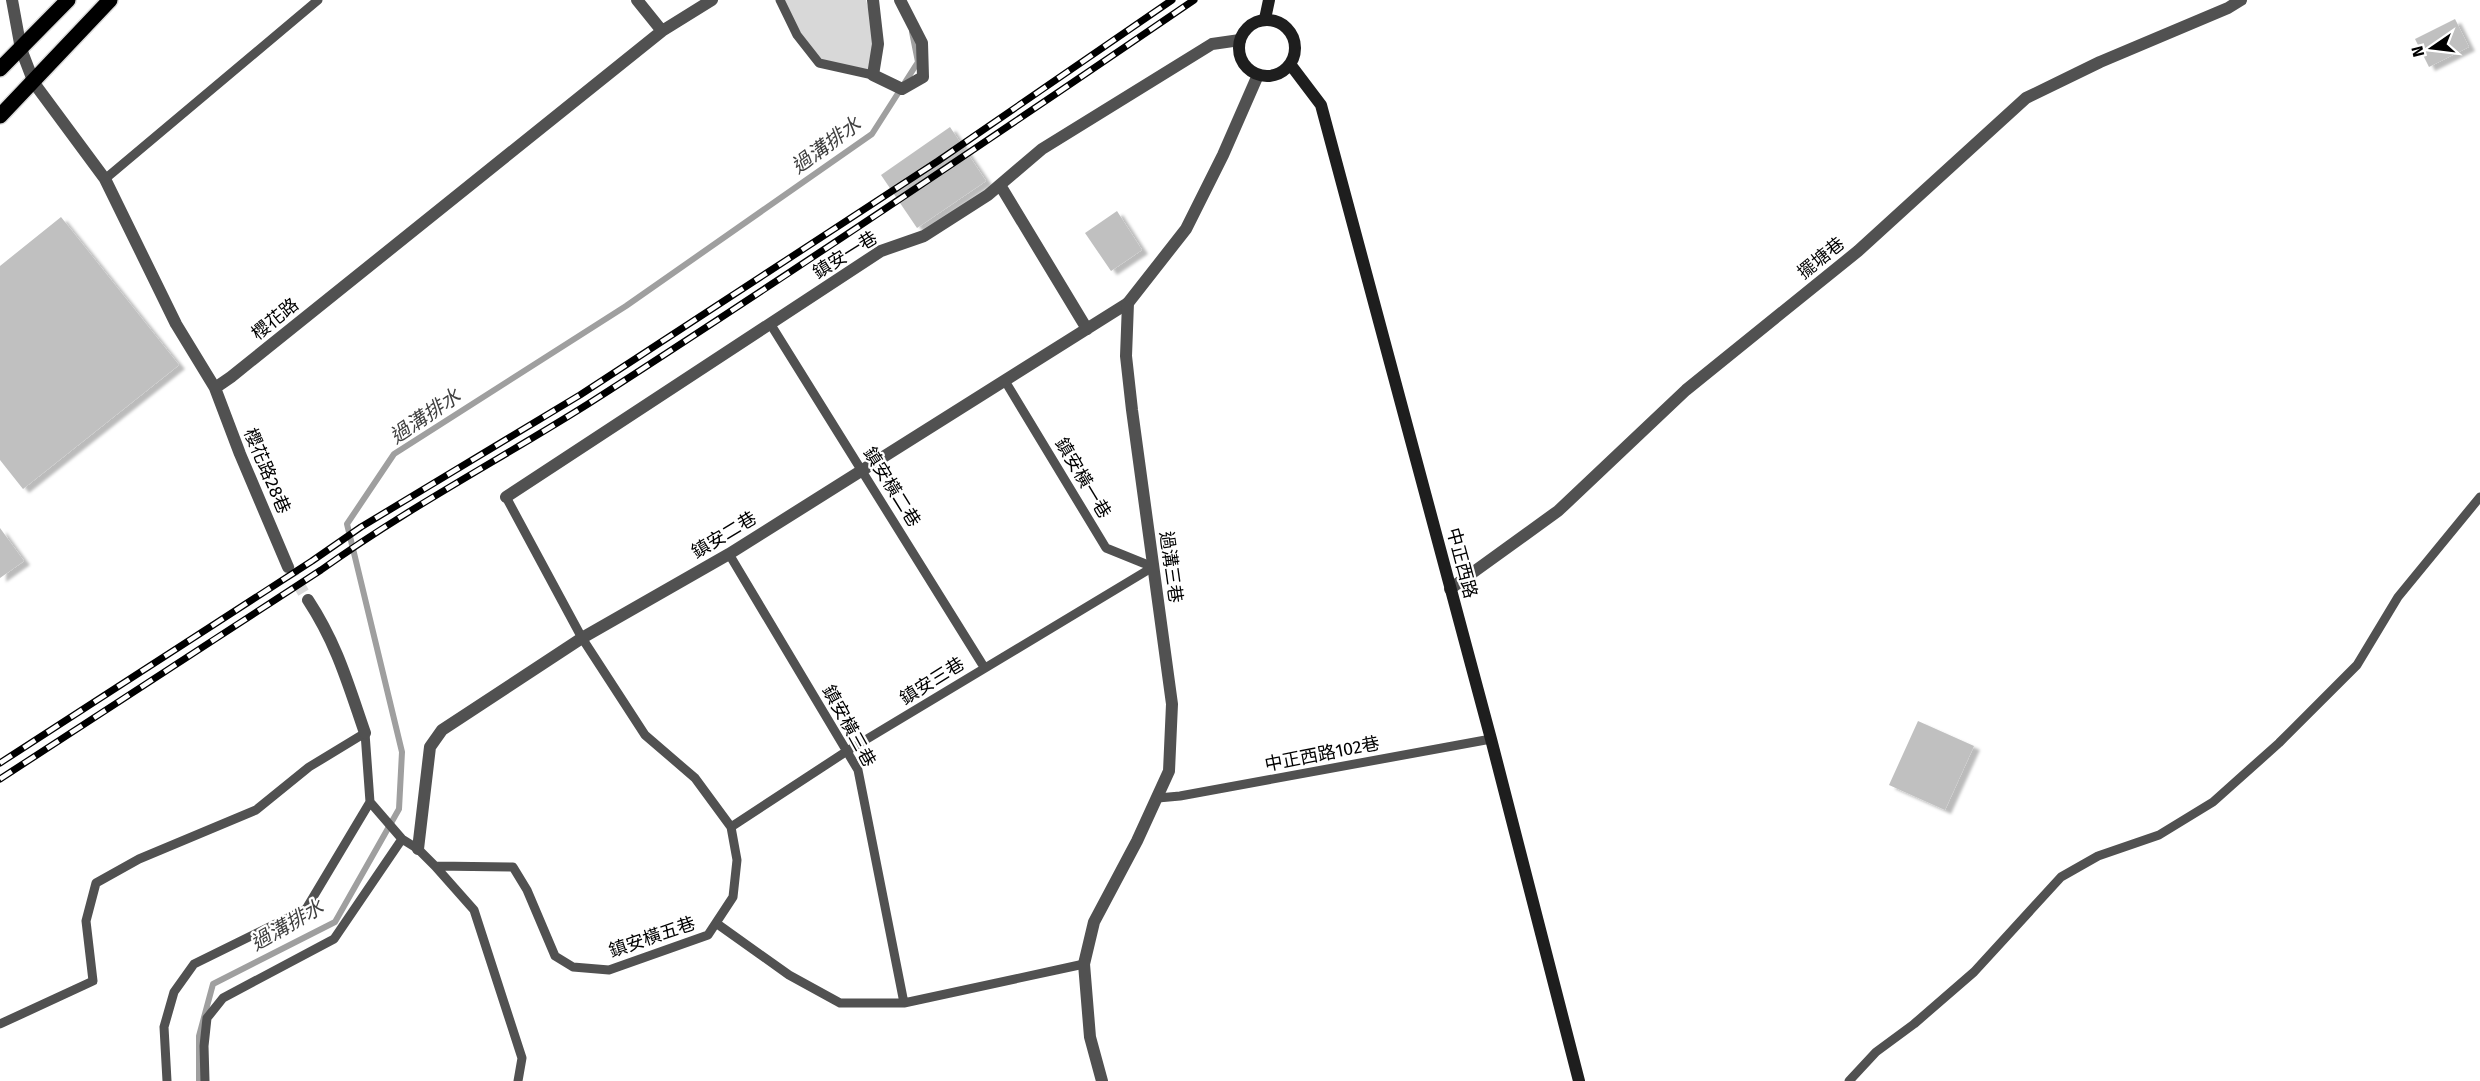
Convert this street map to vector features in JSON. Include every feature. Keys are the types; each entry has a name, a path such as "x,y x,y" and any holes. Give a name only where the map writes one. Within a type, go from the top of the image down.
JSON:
{"main road":[{"path":"0,69 68,0"},
{"path":"0,116 34,83 110,0"},
{"path":"1265,19 1269,0"},
{"path":"1265,19 1282,24 1293,37 1294,56 1284,71 1275,75 1258,75 1251,71 1240,57 1240,40 1249,26 1265,19"},
{"name":"中正西路","path":"1290,64 1322,105 1491,739 1579,1081"}],"street":[{"path":"12,0 21,49 34,83 105,179 176,324 214,388"},
{"path":"637,0 662,31"},
{"name":"櫻花路","path":"214,388 231,377 662,31 712,0"},
{"path":"873,0 878,44 873,75 902,89 923,77 922,43 900,0"},
{"name":"擺塘巷","path":"1450,589 1558,511 1686,390 1858,251 2026,98 2100,62 2228,8 2241,0"},
{"name":"鎮安一巷","path":"506,497 882,251 924,236 1000,185 1042,149 1212,44 1240,40"},
{"path":"1128,303 1186,229 1223,155 1258,75"},
{"path":"1000,185 1087,329"},
{"name":"鎮安二巷","path":"418,849 430,747 442,730 582,638 729,554 1128,303"},
{"name":"過溝三巷","path":"1102,1081 1090,1037 1084,964 1094,921 1158,798 1169,771 1172,704 1126,356 1128,303"},
{"name":"櫻花路28巷","path":"214,388 288,567"},
{"path":"308,600 326,628 338,653 365,733"}],"lane":[{"path":"105,179 318,0"},
{"path":"780,0 797,35 819,63 873,75"},
{"name":"鎮安橫二巷","path":"771,325 984,667"},
{"name":"鎮安橫一巷","path":"1005,381 1106,548 1153,567"},
{"name":"鎮安橫五巷","path":"435,866 513,867 527,890 555,956 573,967 609,970 708,935 733,897 737,860 731,827 695,778 645,735 582,638 506,497"},
{"path":"1849,1081 1876,1052 1914,1024 1974,972 2061,877 2098,856 2158,836 2212,802 2279,743 2357,665 2398,597 2480,497"},
{"name":"鎮安橫三巷","path":"729,554 858,770 904,1003"},
{"name":"鎮安三巷","path":"731,827 984,667 1153,567"},
{"path":"0,1024 93,981 86,921 96,883 139,859 256,810 309,767 365,733 370,802 306,909 194,964 180,983 174,992 164,1027 167,1081"},
{"name":"中正西路102巷","path":"1158,798 1191,794 1491,739"},
{"path":"370,802 402,839 418,849 474,910 522,1058 518,1081"},
{"path":"205,1081 204,1046 207,1018 218,1004 223,998 334,939 402,839"},
{"path":"716,923 789,975 840,1003 904,1003 1084,964"}],"shaded area":[{"path":"780,0 866,0 878,44 873,75 819,63"}],"building":[{"path":"2455,19 2469,47 2429,67 2415,39"},
{"path":"950,127 986,181 917,228 881,175"},
{"path":"1117,211 1142,250 1111,271 1085,233"},
{"path":"61,217 179,365 23,489 0,460 0,266"},
{"path":"0,528 24,561 0,578"},
{"path":"1918,721 1974,746 1945,810 1889,785"}],"waterway":[{"name":"過溝排水","path":"199,1081 199,1036 213,984 335,922 399,809 402,752 347,524 394,454 626,306 872,134 918,62 912,32"}],"tunnel":[{"path":"288,567 308,600"}],"railway":[{"path":"0,763 361,527 580,395 938,161 1172,0"},
{"path":"0,779 386,526 554,425 664,355 1194,0"}]}
